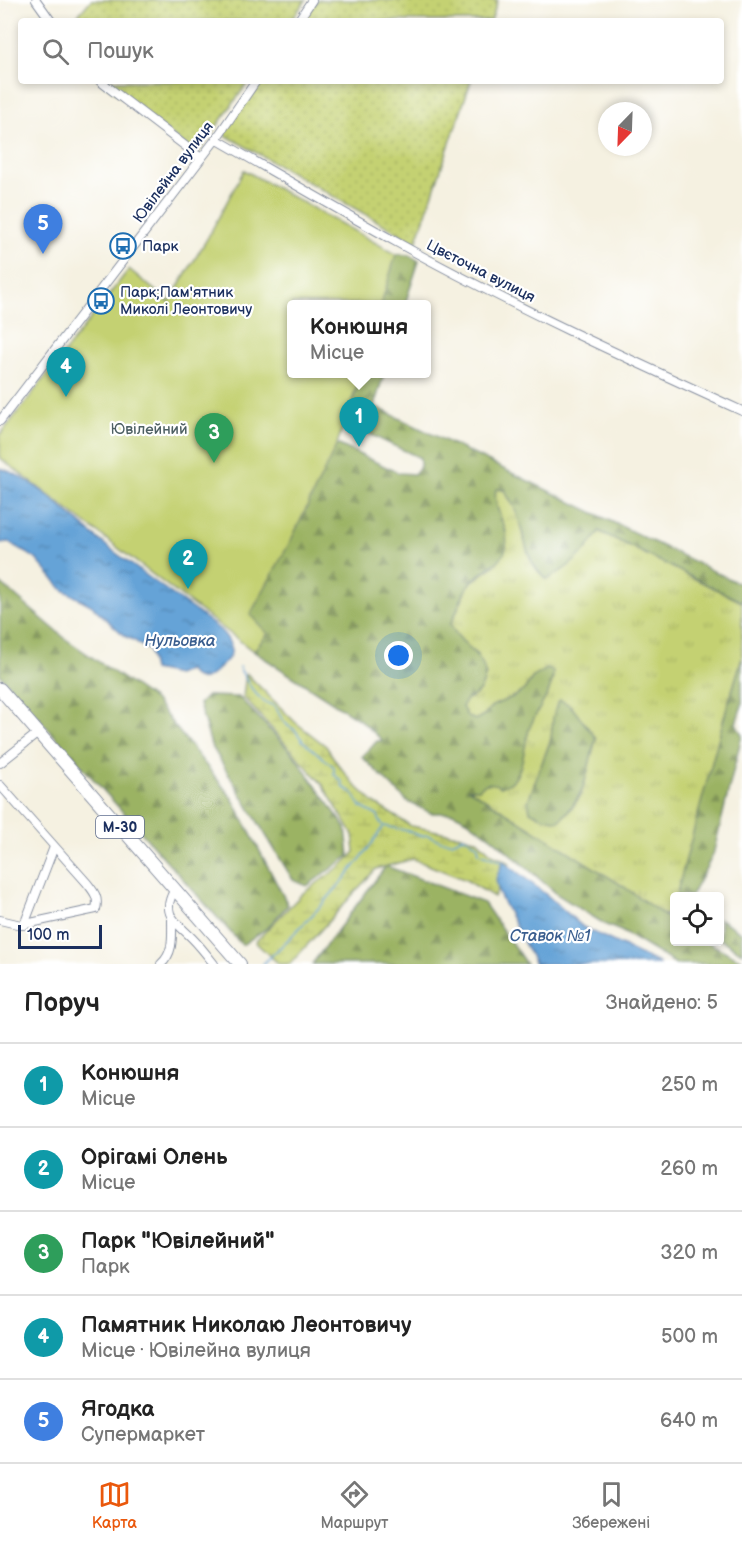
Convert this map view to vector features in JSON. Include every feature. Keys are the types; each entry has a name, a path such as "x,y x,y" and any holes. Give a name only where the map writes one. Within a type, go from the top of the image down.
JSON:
{"highway":[{"name":"М-30","path":"0,689 240,964"}],"street":[{"path":"36,0 49,18"},
{"path":"300,18 312,0"},
{"path":"104,84 201,158"},
{"name":"Ювілейна вулиця","path":"0,421 216,139 254,84"},
{"name":"Цвєточна вулиця","path":"216,139 399,243 518,306 742,411"},
{"path":"0,763 38,733"},
{"path":"0,785 95,894 98,901 96,909 24,925 0,920"},
{"path":"24,925 54,847"},
{"path":"161,964 168,957 172,947 172,920 168,909 169,900 175,889"},
{"path":"172,920 195,941 214,964"}],"green space":[{"path":"91,0 306,0 293,18 76,18"},
{"path":"318,0 498,0 492,18 304,18"},
{"path":"104,84 247,84 197,154"},
{"path":"257,84 470,84 416,243 225,135 224,132"},
{"name":"Ювілейний","path":"244,170 396,254 382,300 287,300 287,378 360,378 337,444 291,540 250,615 268,634 253,651 0,458 0,435 129,269 169,302 207,239"},
{"path":"396,254 409,255 419,261 406,300 382,300"},
{"path":"360,378 383,378 374,406 742,585 742,602 599,531 577,559 547,579 539,573 529,556 512,503 504,490 496,489 496,504 506,532 506,547 501,558 474,578 467,587 451,625 483,666 485,674 482,687 466,700 462,707 467,716 475,720 484,715 492,706 524,690 533,677 547,669 553,671 551,686 530,727 516,777 501,787 489,783 479,789 469,789 623,886 670,920 670,946 715,946 742,960 742,964 676,964 558,895 492,838 467,820 453,813 431,813 408,802 362,757 377,741 383,741 360,720 253,651 268,634 250,615 291,540 337,444 399,473 414,474 420,467 420,458 371,435 348,416"},
{"path":"495,489 504,490 514,506 529,556 539,573 547,579 576,559 599,531 742,602 742,658 679,889 678,892 670,892 669,914 663,915 623,886 467,788 517,775 530,726 553,679 533,677 524,690 492,706 484,715 475,720 467,716 462,707 466,699 479,690 486,675 477,654 454,635 450,625 470,583 494,566 506,531 494,502","holes":["557,704 570,705 596,739 581,795 559,821 528,801 551,739"]},
{"path":"0,583 67,640 154,700 232,798 288,905 267,928 242,945 0,675"},
{"path":"742,658 742,705 736,723 742,735 713,855 693,892 677,892"},
{"path":"246,673 295,722 326,746 354,784 374,803 411,826 477,840 492,854 510,863 494,897 466,880 413,859 376,869 290,964 279,964 255,942 303,893 342,865 355,852 353,835 323,785 243,697"},
{"path":"207,696 239,697 294,755 346,828 349,856 307,886 293,880 211,745 199,704"},
{"path":"560,700 570,705 596,738 581,792 559,821 541,817 530,811 528,801 551,739 553,717"},
{"path":"386,866 484,903 526,964 312,964"},
{"path":"724,922 742,933 742,953 724,942"}],"water":[{"name":"Нульовка","path":"0,468 15,474 41,491 103,543 217,627 230,644 231,653 228,659 204,679 196,678 188,670 177,675 153,670 149,650 126,637 91,605 63,590 36,559 8,542 0,543"},
{"name":"Ставок №1","path":"503,861 583,927 660,964 535,964 499,894 496,879"}],"waterway":[{"path":"239,667 258,696 268,704 275,706 288,726 334,767 334,774 342,782 343,787 353,793 361,807 378,816 384,826 421,836 428,835 441,841 452,842 462,837 467,838 478,846 479,853 503,862"},
{"path":"263,964 327,899 357,864 383,827"}],"place":[{"name":"Парк","path":"123,246"},
{"name":"Ягодка","path":"43,254"},
{"name":"Парк;Пам'ятник Миколі Леонтовичу","path":"101,301"},
{"name":"Памятник Николаю Леонтовичу","path":"66,397"},
{"name":"Конюшня","path":"359,447"},
{"name":"Парк \"Ювілейний\"","path":"214,463"},
{"name":"Орігамі Олень","path":"188,589"}]}
